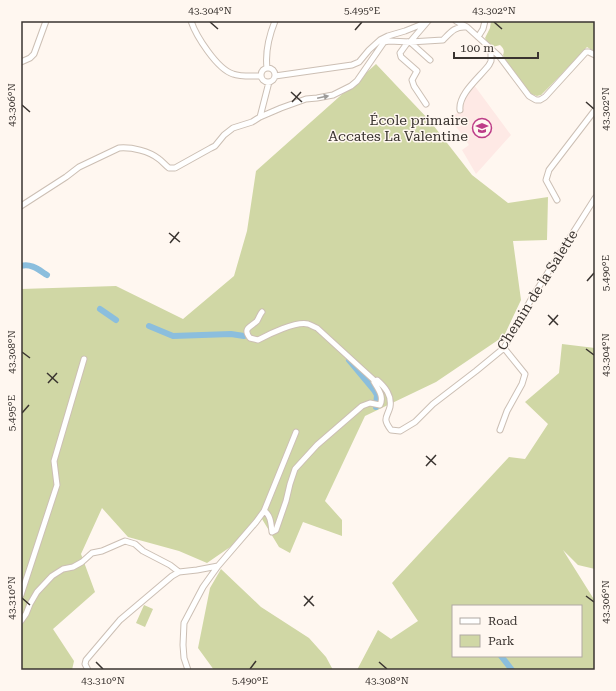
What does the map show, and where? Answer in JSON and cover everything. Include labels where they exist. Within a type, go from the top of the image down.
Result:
[{"type":"street","points":[[21,62],[30,58],[34,54],[46,21]]},
{"type":"street","points":[[191,21],[196,33],[214,61],[227,72],[242,76],[261,76]]},
{"type":"street","points":[[267,68],[266,60],[268,43],[275,21]]},
{"type":"street","points":[[275,76],[344,66],[359,62],[380,40],[388,36],[405,32],[420,25],[424,21]]},
{"type":"street","points":[[426,104],[414,86],[412,80],[417,72],[401,57],[400,53],[428,21]]},
{"type":"street","points":[[456,21],[467,27],[499,56],[529,96],[536,100],[540,100],[545,97],[586,52],[595,55]]},
{"type":"street","points":[[478,37],[483,29],[485,21]]},
{"type":"street","points":[[21,206],[79,167],[119,148],[145,152],[160,160],[169,168],[175,168],[211,148],[230,130],[306,99],[333,95],[342,91],[358,81],[384,42],[443,40],[454,29],[467,27]]},
{"type":"street","points":[[409,42],[430,60]]},
{"type":"street","points":[[460,110],[460,104],[464,94],[489,65],[491,61],[491,49]]},
{"type":"street","points":[[359,62],[367,68]]},
{"type":"street","points":[[267,68],[273,70],[275,76],[272,81],[268,82],[263,80],[261,76],[262,70],[267,68]]},
{"type":"street","points":[[260,117],[268,82]]},
{"type":"street","points":[[557,200],[546,180],[549,170],[595,110]]},
{"type":"street","name":"Chemin de la Salette","points":[[375,381],[377,380],[386,388],[389,395],[390,406],[386,417],[386,424],[391,430],[400,431],[415,422],[433,404],[504,348],[533,296],[595,198]]},
{"type":"street","points":[[262,312],[257,321],[247,330],[247,334],[250,338],[258,340],[274,332],[292,326],[308,324],[317,328],[375,381],[374,382],[382,396],[382,402],[380,405],[370,402],[362,406],[317,445],[295,469],[276,530],[272,532],[268,513],[264,511]]},
{"type":"street","points":[[500,430],[507,411],[522,384],[525,374],[504,348]]},
{"type":"street","points":[[21,595],[57,485],[54,461],[84,359]]},
{"type":"street","points":[[188,670],[184,658],[184,623],[203,587],[218,566],[264,511],[296,432]]},
{"type":"street","points":[[21,620],[26,614],[37,592],[52,576],[63,569],[73,567],[92,553],[102,551],[125,541],[135,544],[143,551],[170,565],[179,572]]},
{"type":"street","points":[[88,670],[85,664],[86,660],[120,620],[172,576],[179,572],[218,566]]},
{"type":"shaded area","name":"École primaire Accates La Valentine","points":[[474,85],[511,135],[476,174],[462,150],[469,145],[450,118],[463,109],[461,104],[464,95]]},
{"type":"green space","points":[[491,21],[595,21],[595,52],[587,47],[541,95],[537,96],[531,94],[526,89],[505,60],[503,48],[500,45],[493,47],[488,43],[485,38],[490,28]]},
{"type":"green space","points":[[376,64],[430,121],[472,175],[508,203],[548,197],[547,240],[513,241],[521,300],[504,336],[436,382],[365,416],[325,501],[342,520],[342,536],[303,522],[290,553],[279,547],[262,519],[236,543],[207,563],[179,551],[128,537],[102,508],[81,554],[95,592],[53,629],[74,661],[72,670],[21,670],[21,289],[116,286],[183,319],[234,276],[247,231],[256,171]]},
{"type":"green space","points":[[562,344],[595,348],[595,569],[578,565],[563,550],[595,601],[595,670],[357,670],[378,630],[391,639],[418,621],[392,583],[509,457],[525,459],[548,424],[525,402],[559,373]]},
{"type":"green space","points":[[221,569],[261,607],[309,638],[326,657],[333,670],[214,670],[198,648],[210,588]]},
{"type":"green space","points":[[144,605],[153,609],[145,627],[136,623]]},
{"type":"waterway","points":[[21,266],[32,266],[47,275]]},
{"type":"waterway","points":[[100,309],[116,320]]},
{"type":"waterway","points":[[149,326],[173,336],[231,334],[244,336]]},
{"type":"waterway","points":[[349,360],[377,395],[376,407]]},
{"type":"waterway","points":[[502,657],[512,670]]},
{"type":"place","name":"École primaire Accates La Valentine","points":[[482,128]]}]
